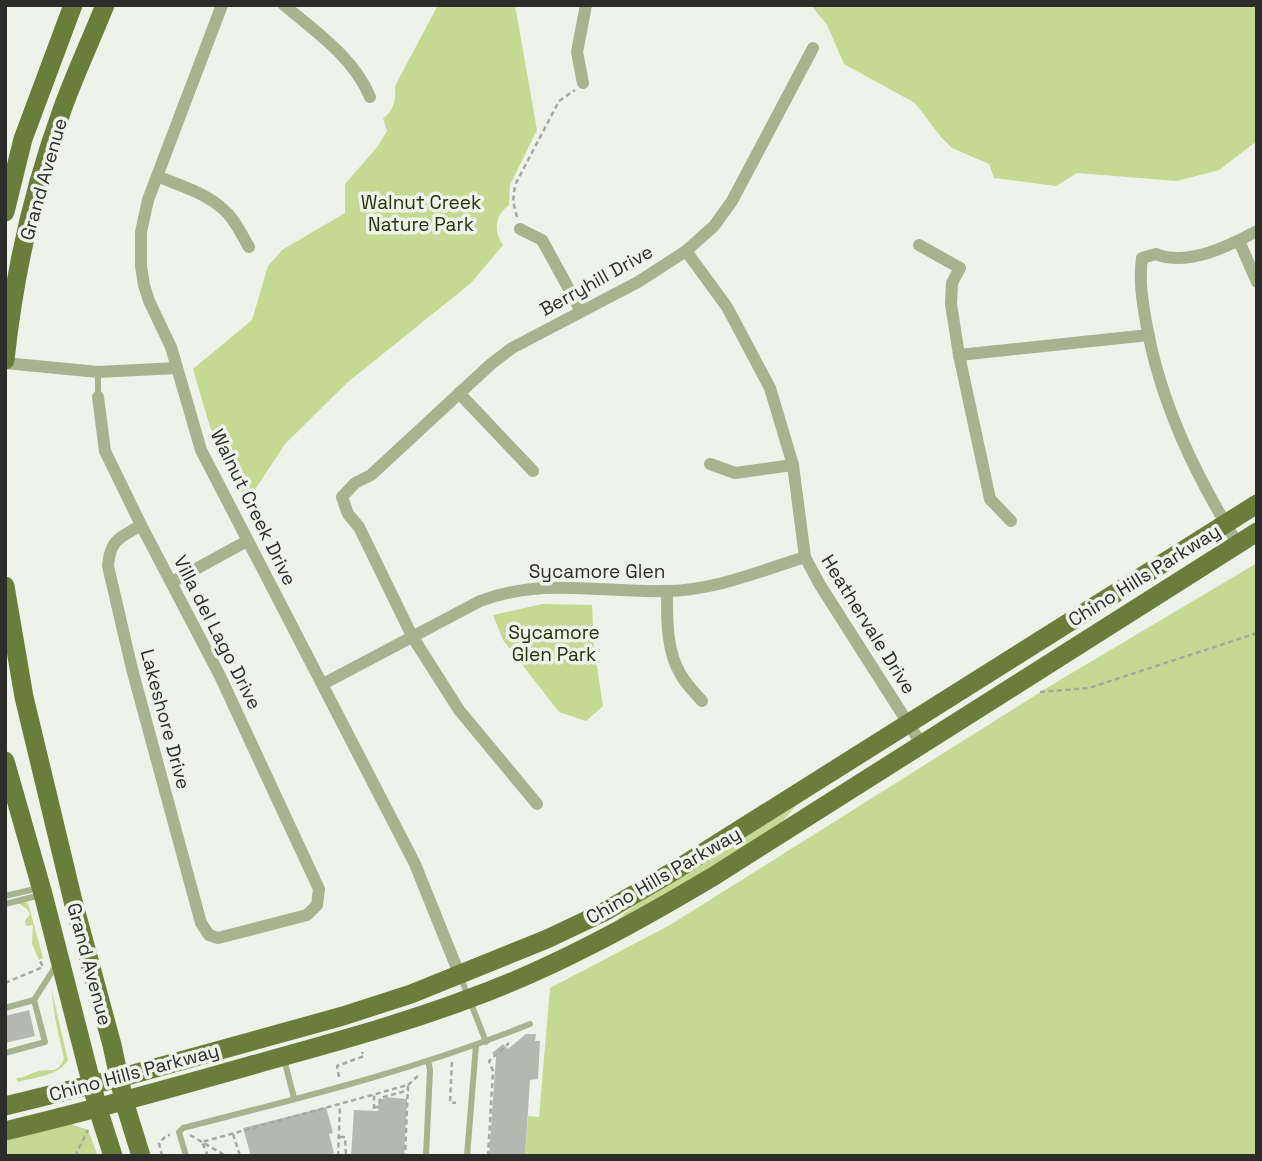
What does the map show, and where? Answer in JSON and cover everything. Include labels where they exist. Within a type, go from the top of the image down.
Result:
[{"type":"main road","name":"Grand Avenue","points":[[5,212],[23,139],[73,5]]},
{"type":"main road","name":"Grand Avenue","points":[[5,362],[9,323],[30,215],[62,110],[105,5]]},
{"type":"main road","name":"Chino Hills Parkway","points":[[5,1106],[119,1078],[343,1016],[411,994],[458,971],[547,939],[604,912],[1257,505]]},
{"type":"main road","name":"Chino Hills Parkway","points":[[5,1131],[98,1109],[352,1037],[469,999],[567,957],[643,918],[1257,532]]},
{"type":"main road","name":"Grand Avenue","points":[[5,586],[23,696],[124,1101],[141,1156]]},
{"type":"main road","name":"Grand Avenue","points":[[5,761],[9,787],[42,891],[52,960],[113,1156]]},
{"type":"main road","points":[[9,787],[43,777]]},
{"type":"street","name":"Walnut Creek Drive","points":[[222,5],[148,200],[141,232],[141,266],[149,301],[171,347],[201,450],[415,864],[458,971]]},
{"type":"street","points":[[284,5],[342,56],[363,79],[370,97]]},
{"type":"street","points":[[583,83],[577,52],[586,5]]},
{"type":"street","name":"Berryhill Drive","points":[[412,636],[359,527],[348,514],[342,497],[355,483],[371,475],[491,364],[513,348],[638,282],[686,251],[714,226],[732,201],[813,48]]},
{"type":"street","points":[[157,176],[206,197],[223,208],[249,247]]},
{"type":"street","points":[[520,229],[542,240],[582,311]]},
{"type":"street","points":[[1238,544],[1182,442],[1162,390],[1139,281],[1142,258],[1156,254],[1168,259],[1195,256],[1239,241],[1257,231]]},
{"type":"street","points":[[1239,241],[1257,282]]},
{"type":"street","points":[[919,245],[960,268],[952,283],[951,304],[959,355],[990,499],[1011,521]]},
{"type":"street","name":"Heathervale Drive","points":[[686,251],[727,307],[771,388],[793,465],[805,557],[922,745]]},
{"type":"street","points":[[959,355],[1149,335]]},
{"type":"street","points":[[5,362],[98,372],[177,368]]},
{"type":"street","points":[[460,393],[533,471]]},
{"type":"street","name":"Villa del Lago Drive","points":[[98,397],[105,451],[220,676],[319,889],[317,905]]},
{"type":"street","points":[[710,464],[735,473],[793,465]]},
{"type":"street","name":"Lakeshore Drive","points":[[141,526],[116,540],[109,549],[108,566],[132,669],[201,923],[209,934],[218,938],[307,915],[317,905]]},
{"type":"street","points":[[172,582],[247,541]]},
{"type":"street","name":"Sycamore Glen","points":[[323,684],[480,601],[502,593],[530,587],[667,592],[721,583],[805,557]]},
{"type":"street","points":[[667,592],[670,649],[680,674],[702,701]]},
{"type":"street","points":[[412,636],[458,710],[537,804]]},
{"type":"lane","name":"Villa del Lago Drive","points":[[98,372],[98,397]]},
{"type":"lane","points":[[5,896],[42,891]]},
{"type":"lane","points":[[5,904],[42,891]]},
{"type":"lane","points":[[5,1053],[45,1042],[33,1000],[52,960]]},
{"type":"lane","name":"Walnut Creek Drive","points":[[458,971],[486,1042]]},
{"type":"lane","points":[[5,1008],[33,1000]]},
{"type":"lane","points":[[186,1156],[179,1132],[183,1128],[428,1060],[486,1042],[530,1024]]},
{"type":"lane","points":[[467,1156],[475,1045]]},
{"type":"lane","points":[[284,1057],[294,1098]]},
{"type":"lane","points":[[426,1156],[430,1070],[428,1060]]},
{"type":"path","points":[[520,229],[513,201],[515,185],[559,101],[583,83]]},
{"type":"path","points":[[1040,692],[1089,688],[1257,633]]},
{"type":"path","points":[[5,983],[43,967],[40,961],[52,960]]},
{"type":"path","points":[[488,1156],[493,1071],[489,1061],[510,1042],[513,1030]]},
{"type":"path","points":[[339,1077],[337,1066],[364,1056],[362,1052]]},
{"type":"path","points":[[444,1065],[452,1062],[450,1102],[456,1103]]},
{"type":"path","points":[[374,1095],[374,1108],[379,1107],[380,1098],[409,1088],[420,1074]]},
{"type":"path","points":[[202,1142],[409,1088]]},
{"type":"path","points":[[405,1156],[409,1088]]},
{"type":"path","points":[[343,1092],[345,1103]]},
{"type":"path","points":[[338,1156],[340,1105]]},
{"type":"path","points":[[75,1156],[88,1130]]},
{"type":"path","points":[[233,1134],[240,1156]]},
{"type":"path","points":[[162,1156],[159,1143],[170,1135]]},
{"type":"path","points":[[190,1135],[226,1156]]},
{"type":"path","points":[[339,1137],[345,1138],[346,1156]]},
{"type":"path","points":[[202,1142],[208,1156]]},
{"type":"green space","name":"Walnut Creek Nature Park","points":[[438,5],[515,5],[537,130],[510,185],[509,205],[498,218],[497,229],[503,245],[471,283],[348,382],[285,444],[246,503],[210,427],[193,369],[252,320],[268,266],[282,250],[345,213],[345,184],[378,146],[387,131],[383,118],[394,105],[395,86]]},
{"type":"green space","points":[[811,5],[1257,5],[1257,141],[1219,170],[1177,181],[1077,173],[1056,186],[994,178],[989,164],[952,148],[915,103],[844,64],[827,25]]},
{"type":"green space","points":[[1257,563],[1257,1156],[525,1156],[528,1116],[539,1117],[550,988],[670,925],[1055,683]]},
{"type":"green space","name":"Sycamore Glen Park","points":[[542,604],[592,605],[594,648],[603,706],[586,721],[559,712],[503,640],[493,615]]},
{"type":"green space","points":[[796,806],[779,825],[665,896],[615,921],[638,903]]},
{"type":"green space","points":[[15,901],[28,903],[43,958],[39,960],[32,944],[33,925],[26,926],[25,921],[30,914]]},
{"type":"green space","points":[[51,988],[68,1060],[53,1073],[18,1082],[16,1078],[56,1069],[64,1059]]},
{"type":"green space","points":[[71,1124],[88,1130],[98,1156],[5,1156],[5,1140]]},
{"type":"building","points":[[29,1010],[35,1036],[5,1043],[5,1016]]},
{"type":"building","points":[[526,1034],[536,1034],[535,1041],[540,1041],[538,1079],[530,1080],[525,1156],[489,1156],[496,1057],[492,1053],[503,1044],[508,1049]]},
{"type":"building","points":[[379,1099],[407,1099],[404,1156],[351,1156],[354,1110],[378,1111]]},
{"type":"building","points":[[326,1107],[333,1133],[329,1134],[334,1153],[323,1156],[251,1156],[243,1128]]}]
